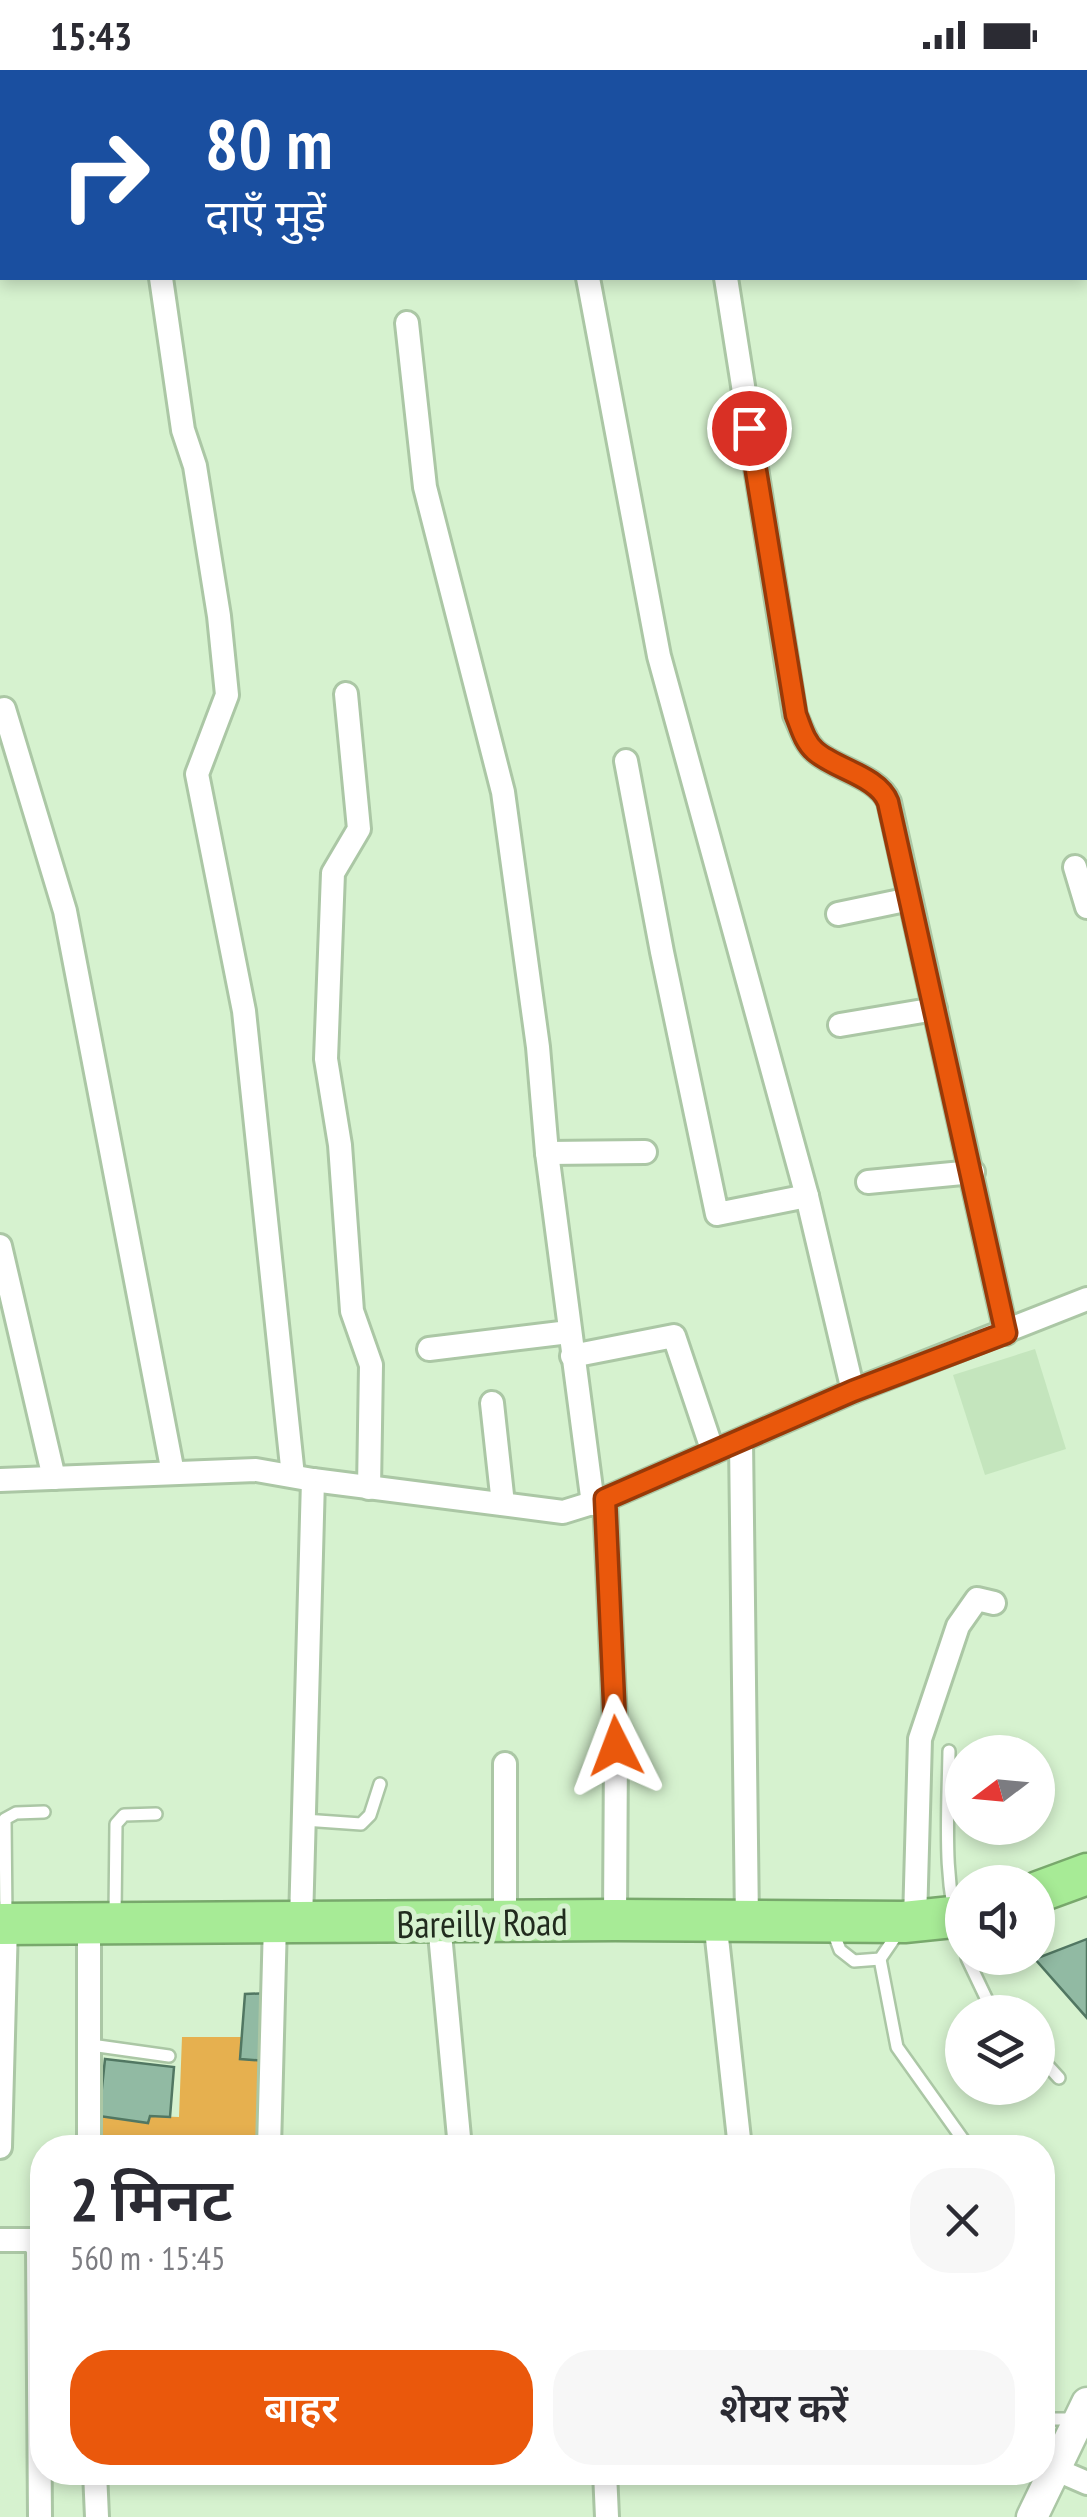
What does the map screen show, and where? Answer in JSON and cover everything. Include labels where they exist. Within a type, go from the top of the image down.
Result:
[{"type":"highway","points":[[1055,1886],[1087,1874]]},
{"type":"highway","name":"Bareilly Road","points":[[3,1924],[614,1920],[940,1924]]},
{"type":"main road","points":[[1032,2517],[1073,2477],[1083,2411]]},
{"type":"street","points":[[161,280],[183,430],[195,466],[219,616],[227,695],[196,774],[244,1011],[303,1478],[304,1820],[288,1923],[270,2135]]},
{"type":"street","points":[[588,280],[659,656],[807,1196],[853,1391]]},
{"type":"street","points":[[726,280],[796,715],[806,740],[816,752],[886,794],[1006,1333]]},
{"type":"street","points":[[408,323],[425,487],[500,776],[538,1047],[572,1356],[599,1501],[616,1746],[614,1920]]},
{"type":"street","points":[[346,694],[360,829],[333,873],[326,1059],[340,1146],[352,1311],[371,1365],[369,1488]]},
{"type":"street","points":[[4,709],[65,911],[173,1473]]},
{"type":"street","points":[[626,761],[718,1214],[807,1196]]},
{"type":"street","points":[[1075,866],[1087,907]]},
{"type":"street","points":[[838,914],[910,899]]},
{"type":"street","points":[[840,1025],[936,1010]]},
{"type":"street","points":[[548,1153],[645,1152]]},
{"type":"street","points":[[868,1182],[972,1172]]},
{"type":"street","points":[[0,1246],[54,1478]]},
{"type":"street","points":[[0,1480],[256,1470],[563,1512],[599,1501],[853,1391],[1087,1298]]},
{"type":"street","points":[[428,1349],[569,1332]]},
{"type":"street","points":[[572,1356],[674,1336],[713,1452]]},
{"type":"street","points":[[492,1403],[503,1504]]},
{"type":"street","points":[[739,2135],[731,1921],[741,1440]]},
{"type":"street","points":[[940,1924],[920,1739],[958,1626],[977,1599],[994,1604]]},
{"type":"street","points":[[505,1764],[505,1922]]},
{"type":"street","points":[[439,1923],[459,2135]]},
{"type":"street","points":[[0,2146],[3,1924]]},
{"type":"street","points":[[89,2135],[102,1924]]},
{"type":"street","points":[[0,2240],[30,2240]]},
{"type":"street","points":[[40,2485],[40,2517]]},
{"type":"street","points":[[96,2485],[97,2517]]},
{"type":"street","points":[[606,2485],[607,2517]]},
{"type":"lane","points":[[304,1820],[361,1824],[370,1815],[380,1784]]},
{"type":"lane","points":[[3,1924],[5,1819],[44,1812]]},
{"type":"lane","points":[[102,1924],[116,1824],[124,1815],[156,1814]]},
{"type":"lane","points":[[830,1922],[840,1950],[854,1961],[880,1959],[940,1924],[947,1845]]},
{"type":"lane","points":[[880,1959],[897,2048],[961,2135]]},
{"type":"lane","points":[[92,2044],[169,2056]]},
{"type":"lane","points":[[1055,2073],[1060,2078]]},
{"type":"lane","points":[[1055,2416],[1083,2411]]},
{"type":"shaded area","points":[[1035,1349],[1066,1449],[985,1475],[953,1375]]},
{"type":"shaded area","points":[[182,2037],[242,2037],[261,2060],[259,2135],[98,2135],[99,2116],[148,2123],[150,2116],[179,2117]]},
{"type":"building","points":[[1087,1939],[1087,2018],[1049,1975],[1055,1975],[1055,1951]]},
{"type":"building","points":[[270,1993],[266,2061],[240,2059],[245,1994]]},
{"type":"building","points":[[105,2059],[174,2067],[170,2117],[150,2116],[148,2123],[99,2116]]},
{"type":"route","points":[[616,1746],[605,1499],[853,1391],[1006,1333],[886,794],[816,752],[806,740],[796,715],[749,428]]}]
